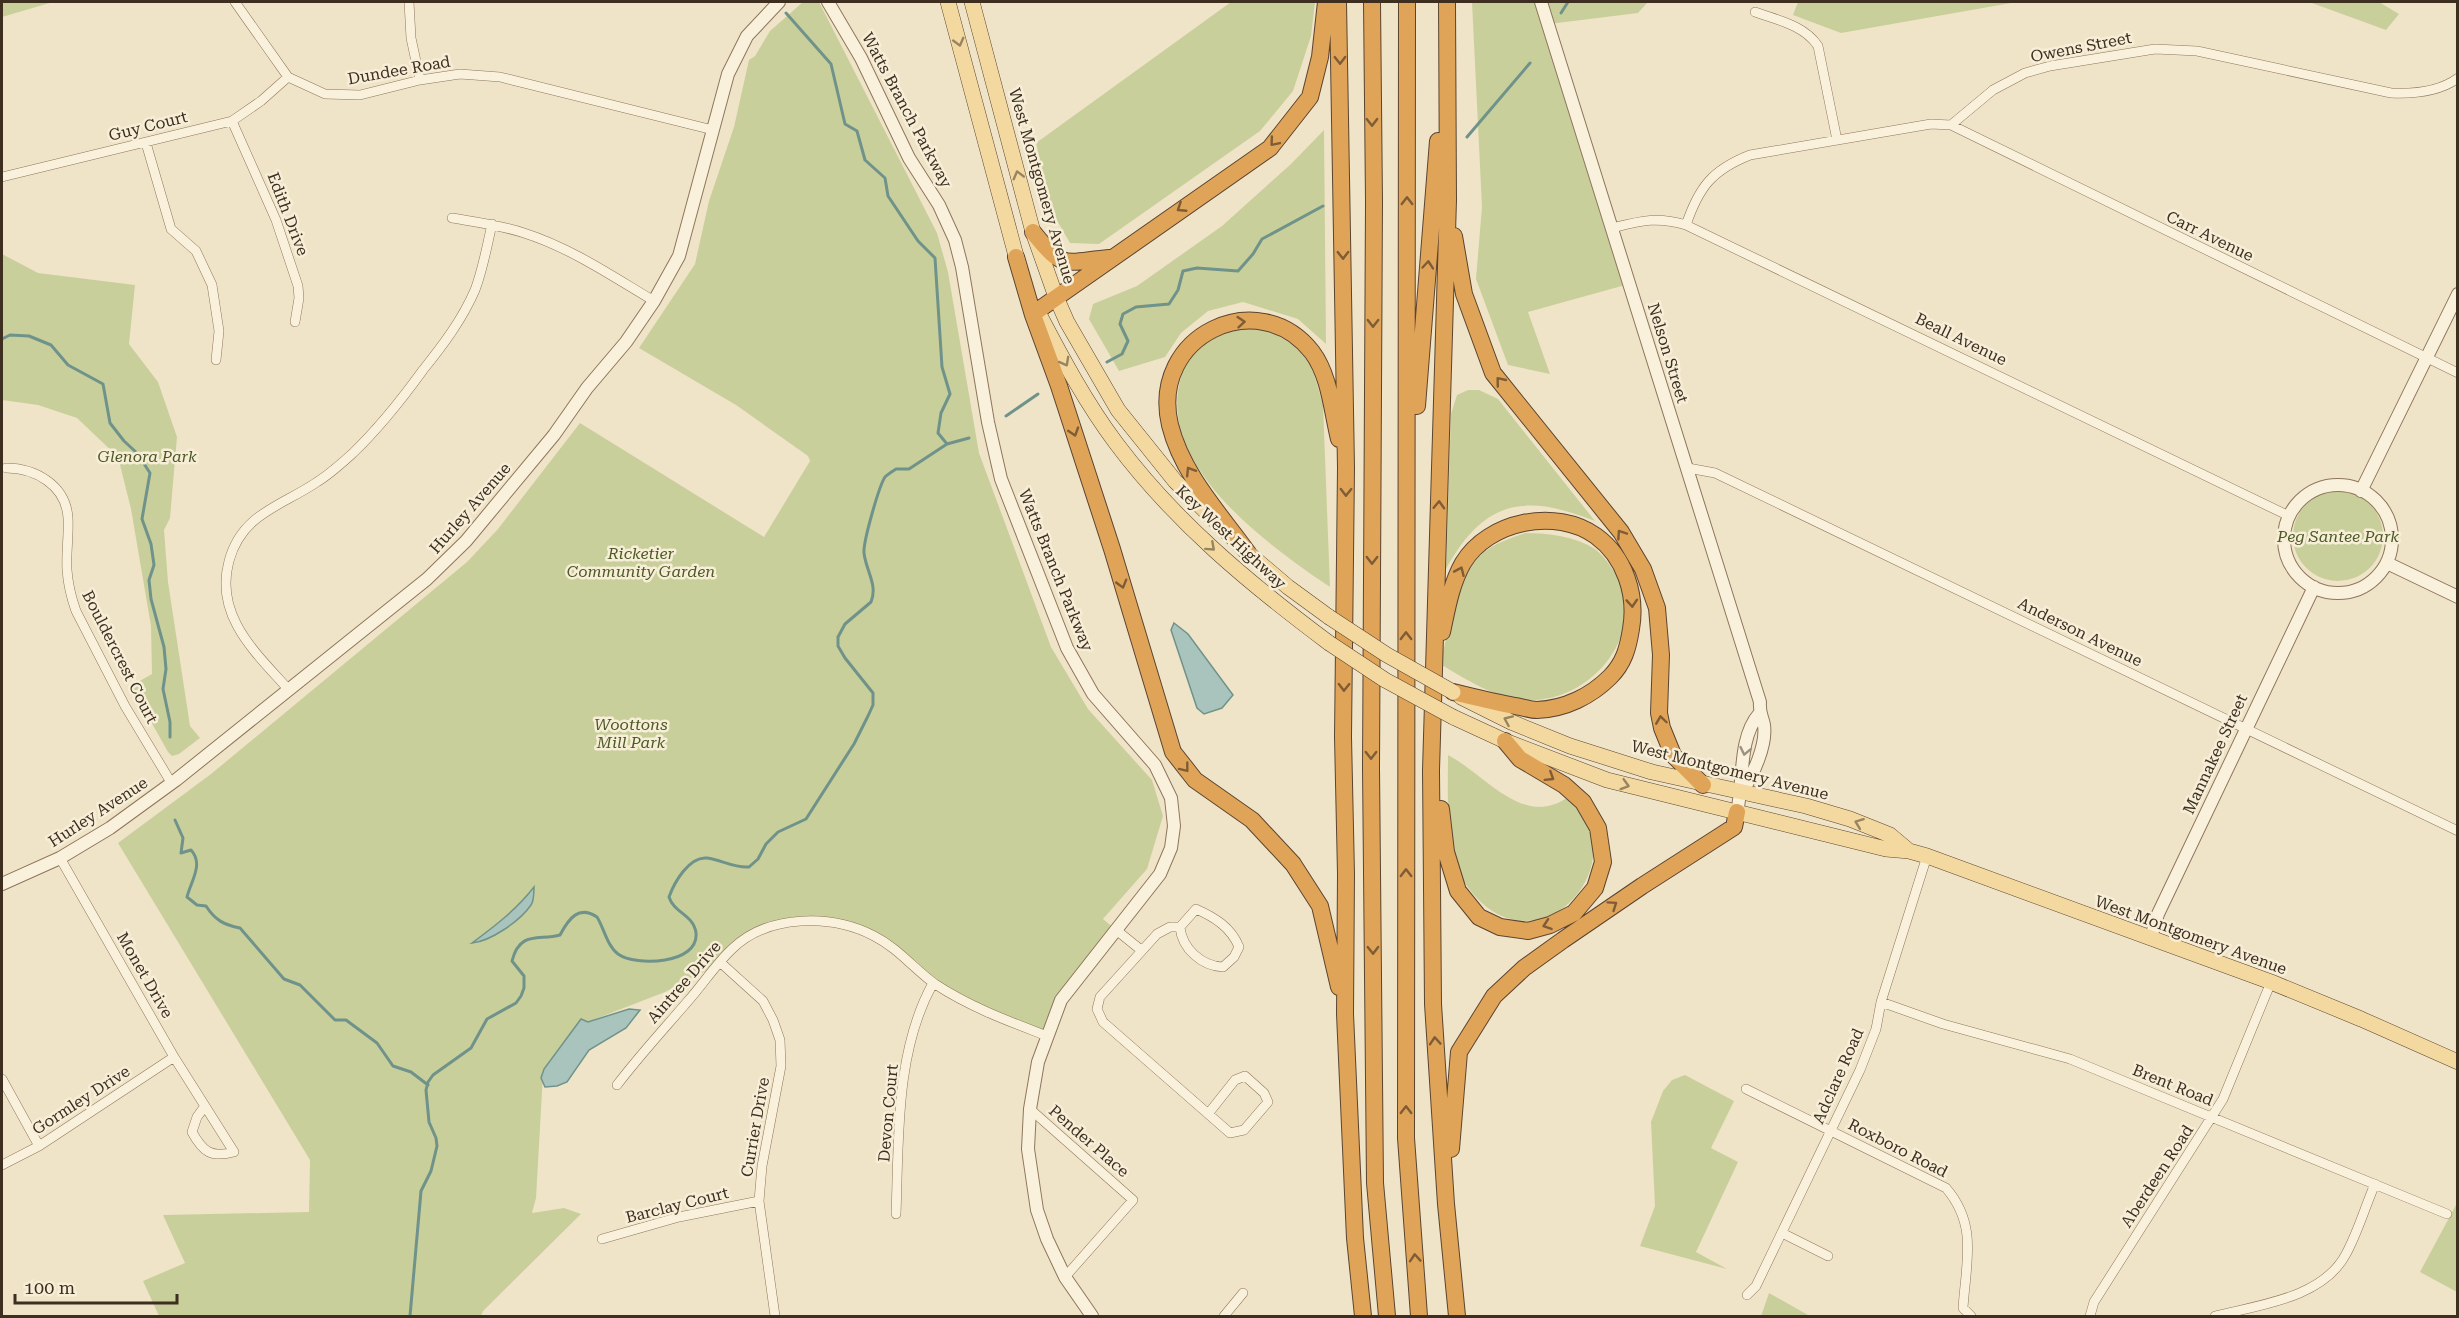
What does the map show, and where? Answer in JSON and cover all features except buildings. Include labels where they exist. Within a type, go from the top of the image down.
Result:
[{"type":"highway","points":[[1037,311],[1270,148],[1310,98],[1320,57],[1326,2]]},
{"type":"highway","points":[[1338,2],[1346,468],[1343,737],[1346,874],[1345,1014],[1355,1238],[1363,1317]]},
{"type":"highway","points":[[1360,2],[1371,64]]},
{"type":"highway","points":[[1372,2],[1374,202],[1371,768],[1375,1183],[1387,1317]]},
{"type":"highway","points":[[1407,2],[1406,1138],[1419,1317]]},
{"type":"highway","points":[[1406,532],[1436,170],[1446,2]]},
{"type":"highway","points":[[1446,2],[1448,200],[1432,743],[1433,1004],[1446,1204],[1457,1317]]},
{"type":"highway","points":[[1448,200],[1464,294],[1492,373],[1621,532],[1643,569],[1657,608],[1661,655],[1659,713],[1662,728],[1673,755],[1703,785]]},
{"type":"highway","points":[[1033,232],[1051,254],[1064,261],[1075,263],[1112,257]]},
{"type":"highway","points":[[1016,257],[1033,315],[1059,386],[1112,549],[1173,752],[1195,780],[1252,819],[1298,871],[1320,906],[1345,1014]]},
{"type":"highway","points":[[1248,554],[1187,468],[1171,427],[1167,392],[1178,359],[1187,347],[1215,328],[1249,321],[1267,323],[1285,330],[1298,339],[1310,350],[1322,367],[1346,468]]},
{"type":"highway","points":[[1434,668],[1452,588],[1464,562],[1483,541],[1499,531],[1527,522],[1549,521],[1578,527],[1597,536],[1613,555],[1629,581],[1633,604],[1632,626],[1626,656],[1617,671],[1597,690],[1572,703],[1536,710],[1453,692]]},
{"type":"highway","points":[[1432,743],[1446,852],[1458,891],[1479,917],[1500,927],[1528,931],[1550,926],[1574,913],[1595,888],[1603,862],[1598,828],[1583,802],[1564,785],[1520,759],[1505,741]]},
{"type":"highway","points":[[1446,1204],[1459,1052],[1494,996],[1524,968],[1563,940],[1734,827],[1737,812]]},
{"type":"main road","points":[[948,2],[1016,257]]},
{"type":"main road","name":"West Montgomery Avenue","points":[[972,2],[1033,232],[1067,322],[1118,410],[1175,481],[1248,554],[1329,617],[1387,655],[1511,722],[1570,746],[1652,772],[1819,809],[1850,819],[1890,835],[1909,851]]},
{"type":"main road","name":"Key West Highway","points":[[1016,257],[1037,311],[1065,364],[1116,443],[1155,491],[1189,527],[1262,593],[1329,643]]},
{"type":"main road","name":"West Montgomery Avenue","points":[[1329,643],[1385,680],[1454,717],[1505,741],[1607,780],[1886,849],[1909,851],[1926,856],[2271,982],[2457,1062]]},
{"type":"street","points":[[235,2],[288,77]]},
{"type":"street","points":[[409,2],[411,38],[420,80]]},
{"type":"street","name":"Hurley Avenue","points":[[2,884],[60,858],[110,828],[172,783],[427,579],[466,541],[554,435],[587,388],[626,342],[654,301],[679,256],[728,74],[747,36],[779,2]]},
{"type":"street","name":"Watts Branch Parkway","points":[[828,2],[861,58],[909,158],[939,205],[955,240],[962,267],[988,422],[1001,479],[1067,648],[1093,694],[1155,765],[1171,798],[1174,826],[1171,848],[1160,874],[1067,990],[1038,1062],[1030,1109],[1028,1149],[1037,1210],[1047,1239],[1065,1277],[1092,1317]]},
{"type":"street","name":"Nelson Street","points":[[1541,2],[1760,702],[1759,714],[1764,725],[1756,770],[1742,792],[1737,812]]},
{"type":"street","points":[[1755,12],[1803,30],[1818,46],[1837,140]]},
{"type":"street","name":"Owens Street","points":[[1951,124],[1993,90],[2025,73],[2050,66],[2155,49],[2197,51],[2391,93],[2413,94],[2438,88],[2457,78]]},
{"type":"street","name":"Dundee Road","points":[[288,77],[325,94],[360,95],[420,80],[460,74],[500,77],[713,130]]},
{"type":"street","name":"Guy Court","points":[[2,177],[232,121],[261,101],[288,77]]},
{"type":"street","name":"Edith Drive","points":[[232,121],[276,220],[298,286],[299,298],[295,322]]},
{"type":"street","points":[[1686,225],[1694,200],[1702,188],[1728,164],[1750,155],[1931,124],[1951,124]]},
{"type":"street","name":"Carr Avenue","points":[[1951,124],[2457,373]]},
{"type":"street","points":[[146,143],[171,229],[196,251],[212,285],[219,331],[216,360]]},
{"type":"street","points":[[452,218],[492,224],[524,233],[581,256],[654,301]]},
{"type":"street","name":"Beall Avenue","points":[[1612,228],[1652,219],[1686,225],[2289,516]]},
{"type":"street","points":[[289,690],[247,642],[231,618],[226,594],[229,560],[238,540],[255,519],[268,509],[319,481],[353,453],[396,406],[458,325],[475,289],[492,224]]},
{"type":"street","points":[[2361,491],[2457,294]]},
{"type":"street","name":"Bouldercrest Court","points":[[6,468],[21,468],[44,476],[61,496],[68,515],[67,569],[70,594],[76,611],[125,706],[172,783]]},
{"type":"street","name":"Anderson Avenue","points":[[1688,468],[1715,473],[2457,831]]},
{"type":"street","points":[[2328,486],[2345,486],[2361,491],[2376,500],[2389,522],[2392,547],[2387,563],[2377,577],[2363,587],[2347,592],[2330,592],[2314,587],[2300,578],[2290,564],[2285,548],[2284,532],[2289,516],[2299,502],[2312,492],[2328,486]]},
{"type":"street","points":[[2387,563],[2457,597]]},
{"type":"street","name":"Mannakee Street","points":[[2151,938],[2158,914],[2314,587]]},
{"type":"street","name":"Adclare Road","points":[[1747,1295],[1756,1286],[1860,1070],[1876,1029],[1881,1002],[1926,856]]},
{"type":"street","name":"Monet Drive","points":[[60,858],[174,1057],[211,1115],[234,1152],[223,1155],[209,1153],[199,1146],[192,1132],[197,1117],[205,1106]]},
{"type":"street","points":[[1180,927],[1181,938],[1194,955],[1211,966],[1223,967],[1234,957],[1239,947],[1230,932],[1215,917],[1196,909],[1180,927],[1170,927],[1157,934],[1141,950],[1100,997],[1097,1009],[1103,1022],[1208,1114],[1230,1133],[1245,1130],[1268,1102],[1264,1093],[1245,1076],[1234,1080],[1208,1114]]},
{"type":"street","name":"Aintree Drive","points":[[617,1085],[732,949],[762,929],[796,922],[833,922],[855,928],[882,941],[933,982],[971,1006],[1047,1036]]},
{"type":"street","points":[[1115,929],[1141,950]]},
{"type":"street","name":"Currier Drive","points":[[721,963],[763,1001],[780,1040],[781,1066],[762,1166],[759,1201],[775,1317]]},
{"type":"street","name":"Devon Court","points":[[896,1214],[903,1078],[917,1019],[933,982]]},
{"type":"street","name":"Aberdeen Road","points":[[2090,1317],[2094,1302],[2213,1118],[2271,982]]},
{"type":"street","name":"Brent Road","points":[[1881,1002],[1943,1024],[2070,1059],[2447,1214]]},
{"type":"street","name":"Gormley Drive","points":[[2,1165],[39,1146],[174,1057]]},
{"type":"street","points":[[2,1079],[39,1146]]},
{"type":"street","name":"Roxboro Road","points":[[1746,1089],[1946,1188],[1958,1201],[1968,1232],[1963,1308],[1971,1316]]},
{"type":"street","name":"Pender Place","points":[[1030,1109],[1133,1200],[1065,1277]]},
{"type":"street","points":[[2215,1317],[2310,1289],[2331,1274],[2346,1255],[2375,1184]]},
{"type":"street","name":"Barclay Court","points":[[603,1239],[679,1216],[759,1201]]},
{"type":"street","points":[[1782,1233],[1828,1256]]},
{"type":"street","points":[[1224,1317],[1243,1293]]},
{"type":"green space","points":[[2,2],[53,2],[2,17]]},
{"type":"green space","name":"Woottons Mill Park","points":[[803,2],[819,2],[937,233],[948,272],[979,453],[1051,647],[1088,709],[1152,780],[1163,816],[1147,869],[1103,919],[1115,929],[1067,990],[1047,1036],[971,1006],[891,946],[833,922],[762,929],[721,963],[665,992],[580,1025],[543,1074],[536,1198],[532,1213],[564,1208],[581,1214],[483,1311],[481,1316],[159,1316],[143,1281],[185,1263],[163,1215],[309,1212],[310,1160],[118,843],[211,774],[467,562],[498,529],[580,423],[764,537],[810,461],[808,456],[736,405],[639,348],[695,264],[709,201],[734,127],[749,60],[755,56],[770,31]]},
{"type":"green space","points":[[1231,2],[1315,2],[1311,36],[1293,91],[1260,131],[1099,244],[1070,243],[1052,212],[1036,143]]},
{"type":"green space","points":[[1472,2],[1648,2],[1638,13],[1549,24],[1629,284],[1528,312],[1550,374],[1508,365],[1476,279],[1482,207]]},
{"type":"green space","points":[[1798,2],[2017,2],[1841,33],[1793,15]]},
{"type":"green space","points":[[2309,2],[2379,2],[2399,14],[2386,30]]},
{"type":"green space","points":[[1324,130],[1326,344],[1298,319],[1243,302],[1208,311],[1181,333],[1165,357],[1119,371],[1089,319],[1093,304],[1137,286],[1222,226],[1291,164]]},
{"type":"green space","name":"Glenora Park","points":[[2,254],[38,273],[135,285],[129,344],[158,382],[177,437],[170,518],[164,530],[168,582],[190,726],[200,738],[179,754],[172,756],[168,752],[131,686],[152,674],[151,626],[131,509],[118,457],[77,418],[38,405],[2,400]]},
{"type":"green space","points":[[1246,328],[1270,331],[1297,347],[1312,367],[1323,405],[1330,587],[1278,550],[1224,501],[1202,473],[1186,444],[1178,413],[1180,381],[1189,359],[1204,344],[1213,339]]},
{"type":"green space","points":[[1468,390],[1479,390],[1498,399],[1595,521],[1547,507],[1527,506],[1508,509],[1491,516],[1475,528],[1460,546],[1446,569],[1451,414],[1457,395]]},
{"type":"green space","name":"Peg Santee Park","points":[[2338,491],[2355,495],[2370,504],[2379,519],[2383,536],[2379,553],[2370,568],[2355,577],[2338,581],[2321,577],[2306,568],[2297,553],[2293,536],[2297,519],[2306,504],[2321,495]]},
{"type":"green space","points":[[1525,533],[1570,538],[1595,549],[1615,573],[1624,596],[1625,618],[1619,640],[1608,660],[1592,677],[1573,689],[1551,698],[1516,699],[1493,693],[1440,664],[1460,590],[1474,563],[1493,546]]},
{"type":"green space","points":[[1448,755],[1520,803],[1535,807],[1551,805],[1568,797],[1587,820],[1593,845],[1590,869],[1579,892],[1561,909],[1539,919],[1514,920],[1488,908],[1468,887],[1457,867],[1450,834]]},
{"type":"green space","points":[[1685,1075],[1734,1101],[1711,1148],[1738,1162],[1696,1252],[1727,1269],[1640,1246],[1655,1206],[1651,1122],[1663,1091],[1672,1080]]},
{"type":"green space","points":[[2457,1203],[2457,1292],[2420,1272]]},
{"type":"green space","points":[[1769,1293],[1808,1315],[1822,1316],[1761,1316]]},
{"type":"water","points":[[1174,623],[1188,634],[1233,695],[1222,708],[1204,714],[1197,708],[1171,630]]},
{"type":"water","points":[[534,887],[532,903],[520,917],[496,934],[472,943],[513,910]]},
{"type":"water","points":[[629,1009],[640,1010],[626,1028],[589,1050],[567,1082],[545,1087],[541,1078],[544,1069],[581,1019],[588,1022]]},
{"type":"waterway","points":[[1561,13],[1568,2]]},
{"type":"waterway","points":[[786,13],[831,64],[845,124],[857,131],[865,160],[885,178],[888,196],[918,241],[935,258],[942,367],[950,394],[941,413],[938,433],[947,444]]},
{"type":"waterway","points":[[1467,137],[1530,63]]},
{"type":"waterway","points":[[1107,362],[1122,354],[1128,341],[1120,324],[1123,314],[1136,307],[1169,304],[1178,290],[1183,271],[1197,268],[1238,271],[1262,239],[1323,206]]},
{"type":"waterway","points":[[2,339],[10,335],[29,336],[51,345],[68,365],[103,384],[110,423],[137,453],[150,473],[142,519],[151,544],[154,565],[149,580],[151,599],[164,647],[166,669],[163,689],[170,722],[170,737]]},
{"type":"waterway","points":[[1006,416],[1038,394]]},
{"type":"waterway","points":[[410,1316],[421,1191],[431,1171],[437,1146],[429,1122],[426,1090],[428,1082],[433,1075],[471,1048],[487,1019],[516,1003],[521,996],[524,976],[512,961],[515,951],[525,941],[560,935],[575,915],[585,912],[597,917],[608,942],[618,954],[638,961],[677,957],[688,951],[694,943],[696,933],[692,922],[675,907],[669,897],[678,878],[688,866],[694,861],[707,858],[749,867],[758,859],[766,844],[778,832],[806,819],[854,744],[873,705],[873,693],[845,658],[838,646],[838,637],[845,624],[871,602],[873,596],[864,547],[882,482],[896,469],[909,469],[947,444],[969,438]]},
{"type":"waterway","points":[[175,820],[183,838],[181,853],[191,850],[195,855],[197,867],[187,897],[197,905],[206,906],[220,921],[240,928],[284,979],[300,985],[335,1020],[346,1020],[377,1043],[393,1066],[411,1072],[428,1085]]},
{"type":"park label","name":"Ricketier Community Garden","points":[[641,562]]}]
